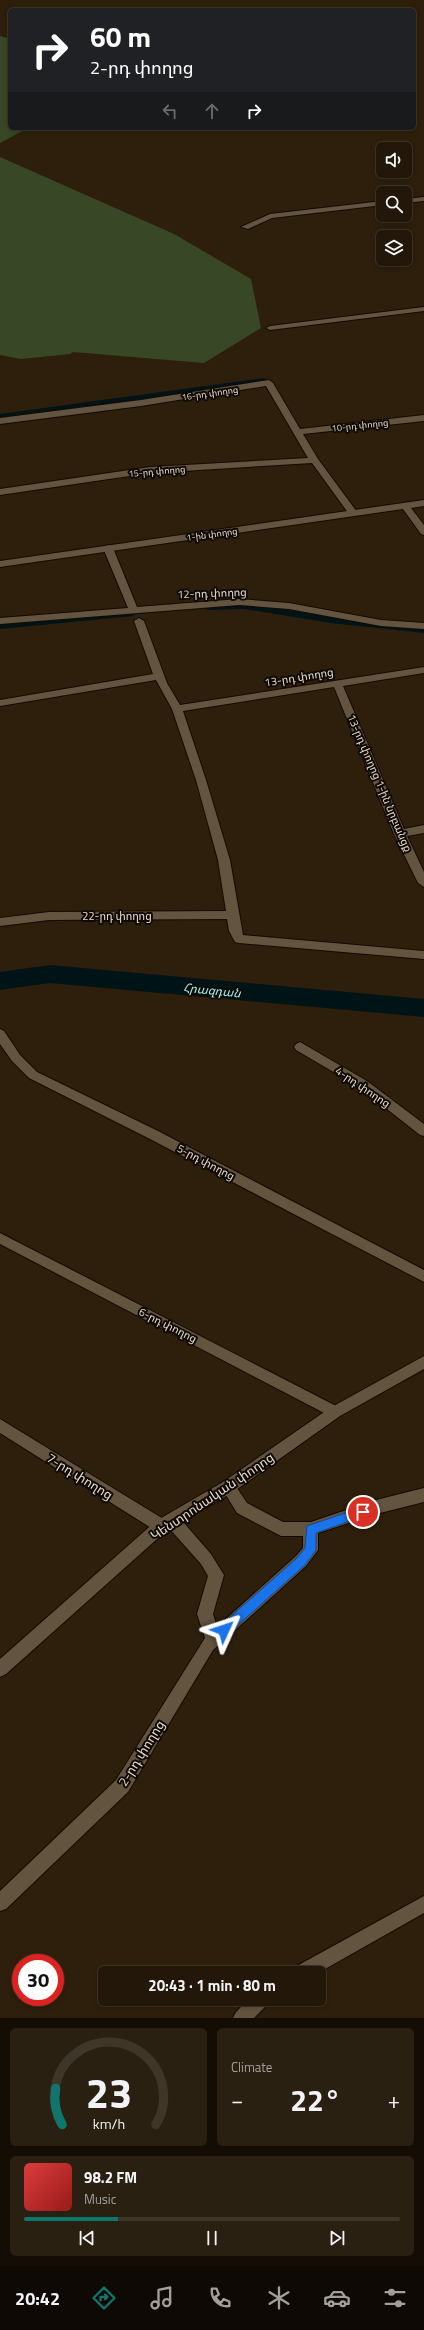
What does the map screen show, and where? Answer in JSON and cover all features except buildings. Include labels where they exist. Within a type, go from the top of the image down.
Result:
[{"type":"street","points":[[412,200],[424,199]]},
{"type":"street","points":[[245,227],[270,216],[376,204]]},
{"type":"street","points":[[270,328],[424,309]]},
{"type":"street","name":"16-րդ փողոց","points":[[0,421],[149,402],[268,384],[314,460],[352,512]]},
{"type":"street","name":"10-րդ փողոց","points":[[297,432],[424,418]]},
{"type":"street","name":"15-րդ փողոց","points":[[0,492],[150,470],[314,460]]},
{"type":"street","name":"1-ին փողոց","points":[[0,564],[352,512],[424,503]]},
{"type":"street","points":[[405,505],[424,532]]},
{"type":"street","points":[[108,548],[133,609]]},
{"type":"street","name":"12-րդ փողոց","points":[[0,621],[133,609],[239,602],[289,606],[381,623],[424,626]]},
{"type":"street","points":[[139,621],[159,676],[177,709],[224,860],[233,915],[239,939],[424,955]]},
{"type":"street","name":"13-րդ փողոց","points":[[177,709],[424,670]]},
{"type":"street","points":[[0,703],[159,676]]},
{"type":"street","name":"13-րդ փողոց 1-ին նրբանցք","points":[[337,683],[400,834],[424,883]]},
{"type":"street","points":[[400,834],[424,829]]},
{"type":"street","name":"22-րդ փողոց","points":[[0,922],[49,916],[233,915]]},
{"type":"street","name":"5-րդ փողոց","points":[[0,1034],[16,1058],[33,1075],[154,1135],[424,1276]]},
{"type":"street","name":"4-րդ փողոց","points":[[300,1047],[362,1084],[424,1131]]},
{"type":"street","name":"6-րդ փողոց","points":[[0,1238],[335,1412]]},
{"type":"street","name":"Կենտրոնական փողոց","points":[[0,1669],[167,1523],[228,1487],[335,1412],[424,1362]]},
{"type":"street","name":"7-րդ փողոց","points":[[0,1425],[167,1523]]},
{"type":"street","points":[[228,1487],[242,1508],[281,1529],[311,1529],[376,1507],[424,1495]]},
{"type":"street","points":[[167,1523],[206,1559],[216,1575],[205,1614],[213,1640]]},
{"type":"street","name":"2-րդ փողոց","points":[[0,1902],[122,1786],[208,1644],[301,1561],[310,1550],[311,1529]]},
{"type":"street","points":[[314,1966],[424,1904]]},
{"type":"street","points":[[242,2018],[255,2006]]},
{"type":"green space","points":[[0,36],[8,38],[8,130],[24,130],[0,143]]},
{"type":"green space","points":[[0,157],[174,234],[251,279],[261,328],[204,363],[73,352],[70,354],[21,359],[0,355]]},
{"type":"waterway","points":[[0,417],[264,381]]},
{"type":"waterway","points":[[208,607],[244,606],[331,620],[424,629]]},
{"type":"waterway","points":[[0,625],[129,614]]},
{"type":"waterway","name":"Հրազդան","points":[[0,981],[50,974],[330,1001],[424,1008]]},
{"type":"route","points":[[224,1630],[301,1561],[310,1550],[311,1529],[363,1512]]}]
